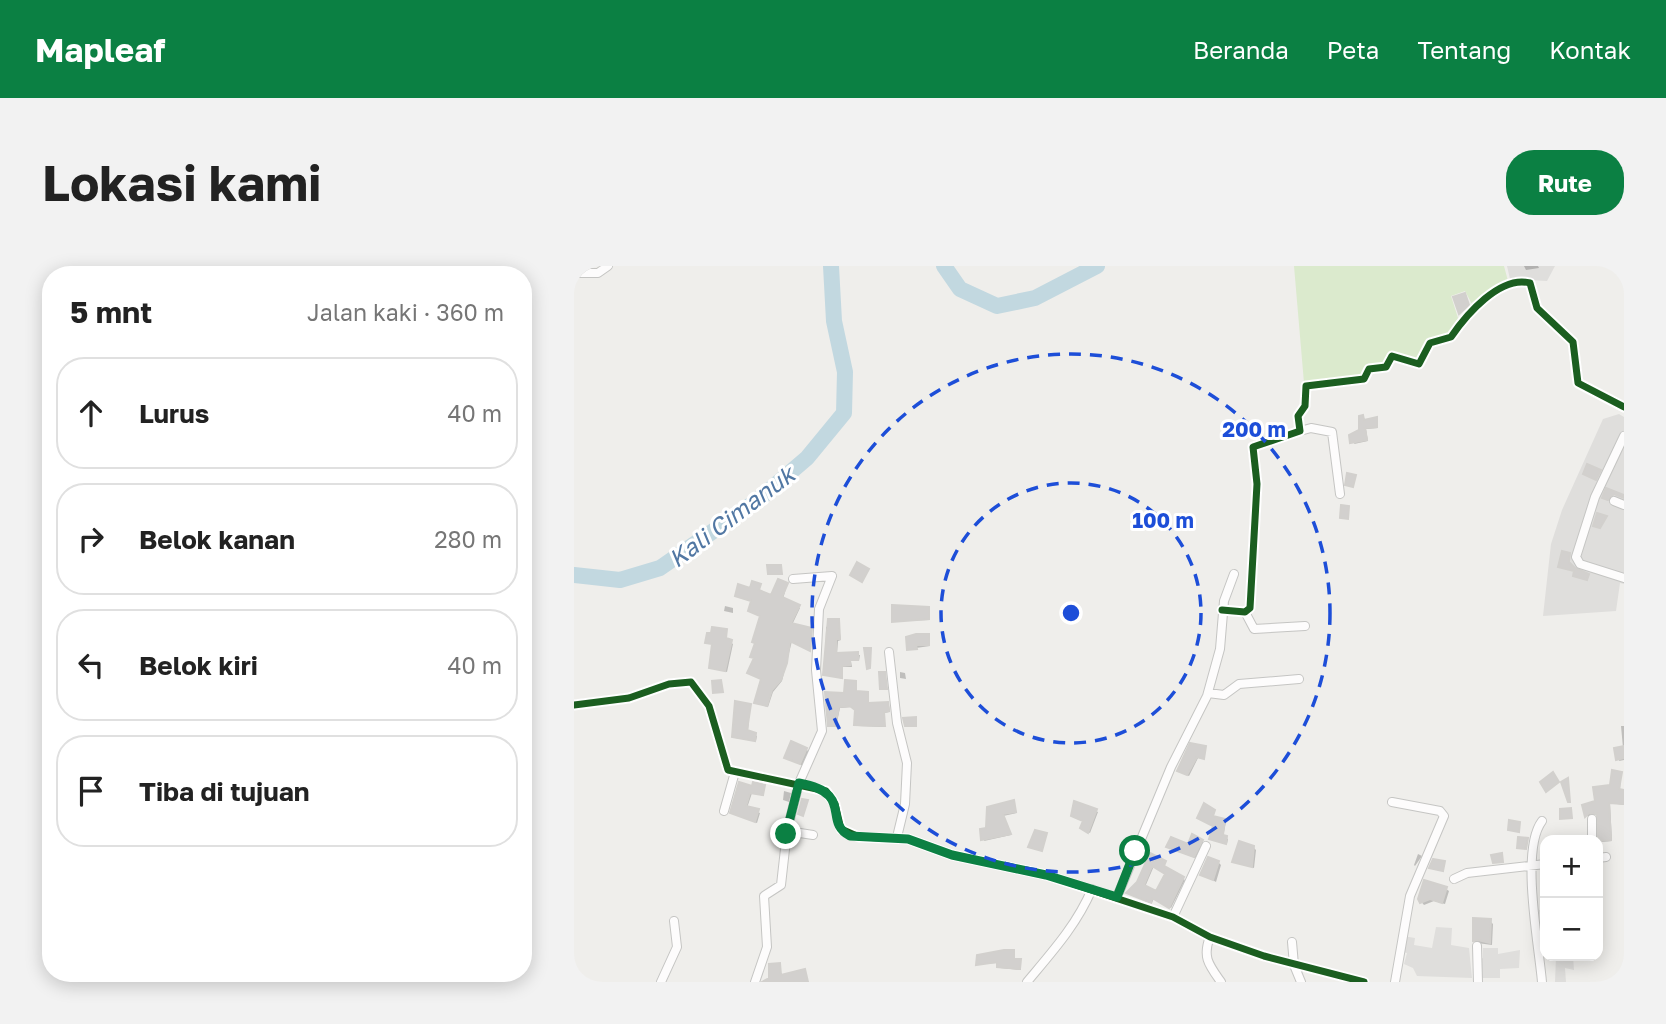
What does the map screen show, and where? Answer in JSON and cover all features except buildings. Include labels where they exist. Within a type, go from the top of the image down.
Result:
[{"type":"street","points":[[574,273],[598,273],[608,266]]},
{"type":"street","points":[[1300,431],[1298,416],[1304,407],[1307,384],[1364,379],[1369,369],[1386,367],[1392,356],[1419,364],[1430,343],[1451,337],[1464,317],[1505,284],[1525,281],[1533,285],[1537,309],[1573,342],[1578,383],[1624,407]]},
{"type":"street","points":[[1222,610],[1245,612],[1250,608],[1257,484],[1252,463],[1253,447],[1311,428],[1332,432],[1340,494]]},
{"type":"street","points":[[1623,440],[1595,497],[1576,557],[1580,564],[1624,578]]},
{"type":"street","points":[[1614,501],[1624,505]]},
{"type":"street","points":[[1117,897],[1171,767],[1208,693],[1220,649],[1222,610],[1234,574]]},
{"type":"street","points":[[755,982],[767,951],[764,896],[780,885],[787,831],[799,783],[821,732],[816,670],[820,647],[819,609],[832,576],[793,579]]},
{"type":"street","points":[[1245,612],[1254,629],[1305,626]]},
{"type":"street","points":[[889,652],[897,723],[907,763],[905,804],[897,837]]},
{"type":"street","points":[[1208,693],[1224,695],[1239,684],[1299,679]]},
{"type":"street","points":[[574,705],[629,698],[669,684],[691,682],[709,706],[724,766],[735,772],[821,789],[832,797],[838,823],[845,834],[859,837],[897,837],[952,855],[1046,875],[1173,917],[1210,937],[1294,965],[1364,982]]},
{"type":"street","points":[[724,811],[735,772]]},
{"type":"street","points":[[1392,802],[1440,811],[1444,816],[1410,897],[1395,982]]},
{"type":"street","points":[[1592,819],[1592,835]]},
{"type":"street","points":[[1542,821],[1536,832],[1532,866],[1542,982]]},
{"type":"street","points":[[787,831],[813,835]]},
{"type":"street","points":[[1173,917],[1206,846]]},
{"type":"street","points":[[1454,879],[1467,873],[1540,865]]},
{"type":"street","points":[[1027,982],[1065,940],[1081,916],[1092,889]]},
{"type":"street","points":[[661,982],[677,947],[674,921]]},
{"type":"street","points":[[1210,937],[1205,949],[1206,960],[1220,982]]},
{"type":"street","points":[[1292,942],[1294,965],[1301,982]]},
{"type":"street","points":[[1477,946],[1478,982]]},
{"type":"shaded area","points":[[1507,266],[1555,266],[1547,281],[1510,279]]},
{"type":"shaded area","points":[[1619,414],[1624,417],[1624,584],[1620,583],[1616,611],[1543,616],[1551,544],[1562,510],[1603,419]]},
{"type":"shaded area","points":[[1436,927],[1452,928],[1451,945],[1469,948],[1472,978],[1417,976],[1413,968],[1404,964],[1407,953],[1398,951],[1403,936],[1415,938],[1414,945],[1432,948]]},
{"type":"shaded area","points":[[1483,948],[1498,948],[1498,954],[1520,950],[1519,968],[1500,969],[1500,978],[1481,978],[1480,959],[1483,958]]},
{"type":"shaded area","points":[[1556,961],[1573,961],[1574,970],[1565,968],[1566,982],[1555,982]]},
{"type":"green space","points":[[1294,266],[1504,266],[1508,281],[1473,306],[1465,291],[1451,296],[1458,318],[1447,335],[1428,340],[1417,362],[1390,353],[1385,364],[1366,366],[1362,377],[1304,383]]},
{"type":"waterway","name":"Kali Cimanuk","points":[[574,575],[620,580],[660,568],[758,500],[807,458],[844,413],[845,372],[834,321],[831,266]]},
{"type":"waterway","name":"Kali Cimanuk","points":[[944,266],[960,289],[997,306],[1035,298],[1097,266]]},
{"type":"cycle path","points":[[1222,610],[1245,612],[1250,608],[1257,484],[1253,447],[1300,431],[1298,416],[1305,406],[1306,386],[1364,379],[1369,369],[1386,367],[1392,356],[1419,364],[1430,343],[1451,337],[1465,318],[1485,299],[1507,285],[1519,282],[1530,283],[1537,308],[1573,342],[1578,383],[1624,407]]},
{"type":"cycle path","points":[[574,705],[629,698],[669,684],[691,682],[709,706],[728,770],[826,791],[835,804],[841,829],[859,837],[908,839],[952,855],[1046,875],[1173,917],[1210,937],[1264,956],[1364,982]]},
{"type":"route","points":[[786,834],[799,783],[812,785],[832,797],[841,830],[850,836],[908,839],[952,855],[1046,875],[1117,897],[1135,851]]}]
